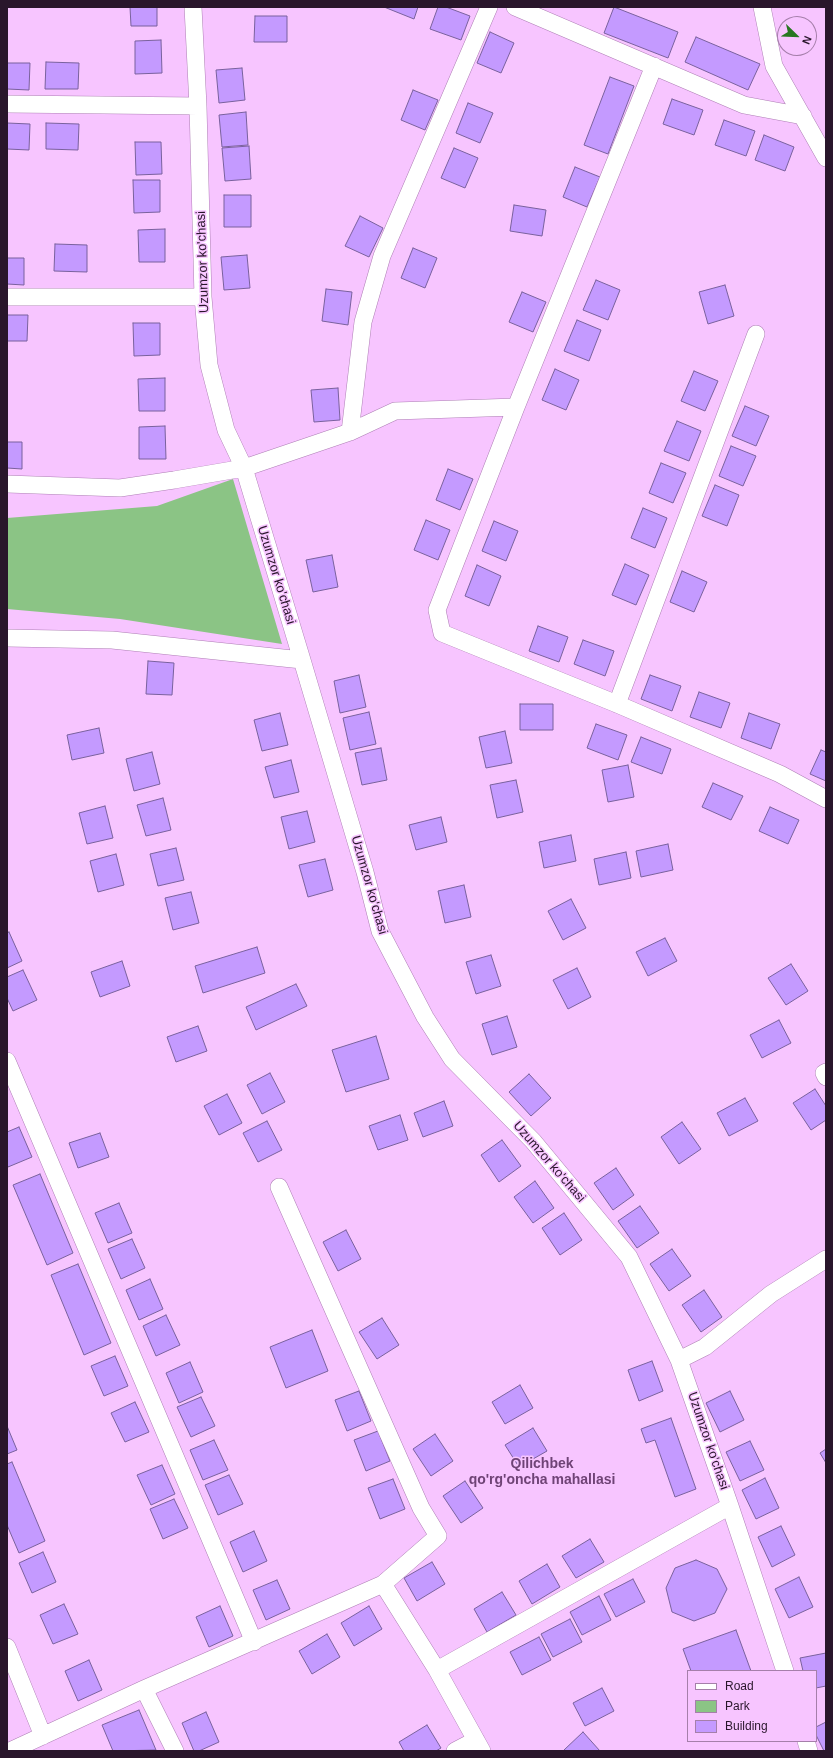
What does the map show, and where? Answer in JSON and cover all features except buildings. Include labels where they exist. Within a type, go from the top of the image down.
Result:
[{"type":"street","name":"Uzumzor ko'chasi","points":[[193,7],[198,106],[203,297],[209,365],[226,430],[244,468],[365,872],[380,931],[425,1017],[452,1059],[533,1141],[629,1257],[680,1360],[785,1670]]},
{"type":"street","points":[[350,432],[363,322],[382,256],[489,7]]},
{"type":"street","points":[[515,7],[744,105],[804,116]]},
{"type":"street","points":[[762,7],[774,66],[804,116],[826,158]]},
{"type":"street","points":[[654,66],[516,407],[437,610],[442,633],[617,704],[780,774],[826,799]]},
{"type":"street","points":[[7,104],[198,106]]},
{"type":"street","points":[[7,297],[203,297]]},
{"type":"street","points":[[617,704],[756,334]]},
{"type":"street","points":[[7,484],[120,488],[244,468],[350,432],[395,411],[516,407]]},
{"type":"street","points":[[7,638],[112,640],[302,660]]},
{"type":"street","points":[[7,1061],[254,1642]]},
{"type":"street","points":[[826,1072],[824,1073],[826,1077]]},
{"type":"street","points":[[10,1751],[144,1689],[254,1642],[383,1584],[438,1536],[421,1508],[279,1187]]},
{"type":"street","points":[[680,1360],[705,1347],[771,1294],[826,1259]]},
{"type":"street","points":[[438,1670],[730,1506]]},
{"type":"street","points":[[383,1584],[438,1670],[479,1746],[455,1751]]},
{"type":"street","points":[[7,1647],[42,1736]]},
{"type":"street","points":[[144,1689],[175,1751]]},
{"type":"green space","points":[[233,479],[282,644],[120,619],[7,609],[7,518],[157,506]]},
{"type":"district","name":"Qilichbek qo'rg'oncha mahallasi","points":[[542,1472]]}]
